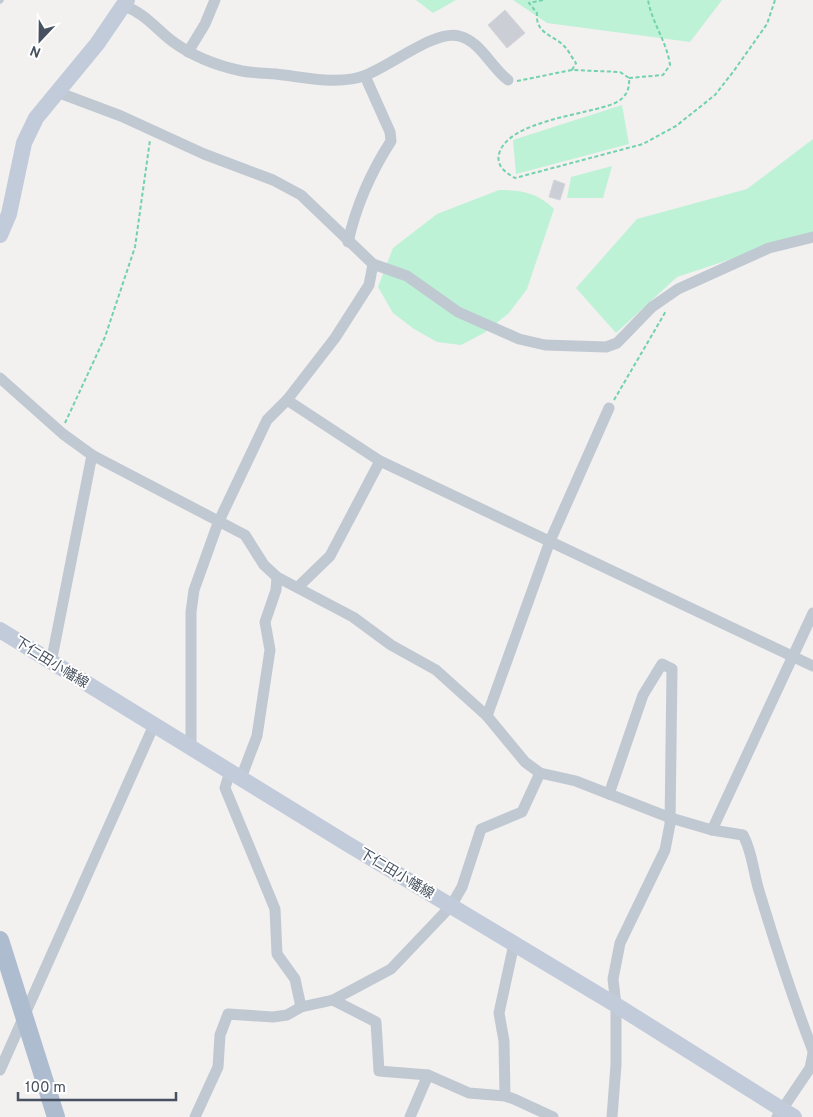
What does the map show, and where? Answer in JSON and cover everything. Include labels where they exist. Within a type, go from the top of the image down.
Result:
[{"type":"main road","points":[[0,235],[9,214],[24,143],[36,118],[98,44],[126,3]]},
{"type":"main road","name":"下仁田小幡線","points":[[0,630],[51,663],[616,1005],[785,1115]]},
{"type":"main road","points":[[0,940],[56,1117]]},
{"type":"street","points":[[188,52],[205,24],[215,0]]},
{"type":"street","points":[[126,3],[188,52],[218,65],[243,71],[345,80],[365,76],[436,38],[456,35],[472,41],[496,71],[508,80]]},
{"type":"street","points":[[348,242],[352,224],[375,166],[391,141],[390,132],[365,76]]},
{"type":"street","points":[[57,92],[121,116],[152,131],[280,184],[301,196],[373,264],[407,276],[458,312],[519,339],[545,345],[606,347],[617,343],[628,334],[652,307],[678,289],[769,248],[813,237]]},
{"type":"street","points":[[192,748],[192,612],[194,590],[218,523],[267,420],[287,400],[335,338],[370,285],[373,264]]},
{"type":"street","points":[[0,378],[60,432],[92,455],[245,536],[264,565],[277,577],[353,617],[391,645],[436,670],[487,716],[525,762],[540,773],[576,781],[671,818],[712,830],[743,835],[751,849],[752,871],[789,988],[813,1052],[810,1068],[785,1115]]},
{"type":"street","points":[[287,400],[380,462],[813,666]]},
{"type":"street","points":[[487,716],[550,541],[609,408]]},
{"type":"street","points":[[51,663],[92,455]]},
{"type":"street","points":[[298,587],[330,556],[380,462]]},
{"type":"street","points":[[277,577],[276,590],[265,622],[270,650],[257,736],[236,774],[225,788],[275,909],[277,954],[295,979],[301,1007]]},
{"type":"street","points":[[712,830],[813,613]]},
{"type":"street","points":[[609,794],[644,695],[662,664],[672,669],[671,818],[665,850],[620,942],[613,979],[616,1005],[616,1065],[612,1117]]},
{"type":"street","points":[[0,1070],[154,725]]},
{"type":"street","points":[[195,1117],[218,1067],[220,1035],[228,1014],[273,1018],[287,1015],[301,1007],[333,1000],[391,969],[452,906],[462,887],[481,829],[522,812],[540,773]]},
{"type":"street","points":[[505,1096],[504,1042],[499,1012],[514,944]]},
{"type":"street","points":[[333,1000],[376,1022],[378,1070],[428,1075],[469,1093],[505,1096],[553,1117]]},
{"type":"street","points":[[410,1117],[428,1075]]},
{"type":"path","points":[[543,0],[529,3],[537,13],[536,19],[542,29],[551,39],[565,46],[576,63],[572,70]]},
{"type":"path","points":[[508,80],[520,82],[572,70],[620,72],[630,78],[663,75],[670,65],[653,20],[648,0]]},
{"type":"path","points":[[630,78],[630,87],[625,95],[616,102],[510,137],[499,153],[499,161],[502,168],[515,178],[521,177],[643,144],[676,126],[715,95],[767,24],[775,0]]},
{"type":"path","points":[[60,432],[105,336],[135,246],[152,131]]},
{"type":"path","points":[[609,408],[667,308],[669,296]]},
{"type":"green space","points":[[416,0],[456,0],[433,13]]},
{"type":"green space","points":[[513,0],[722,0],[690,42],[547,23]]},
{"type":"green space","points":[[622,105],[629,144],[516,174],[513,140]]},
{"type":"green space","points":[[813,139],[813,232],[677,277],[616,333],[576,288],[637,219],[747,189]]},
{"type":"green space","points":[[612,166],[603,198],[567,198],[571,177]]},
{"type":"green space","points":[[499,190],[515,191],[536,196],[554,209],[527,289],[509,313],[484,333],[461,345],[437,342],[414,329],[393,313],[378,287],[393,248],[437,214]]},
{"type":"building","points":[[505,10],[525,33],[507,48],[488,25]]},
{"type":"building","points":[[554,180],[565,184],[560,200],[549,197]]}]
